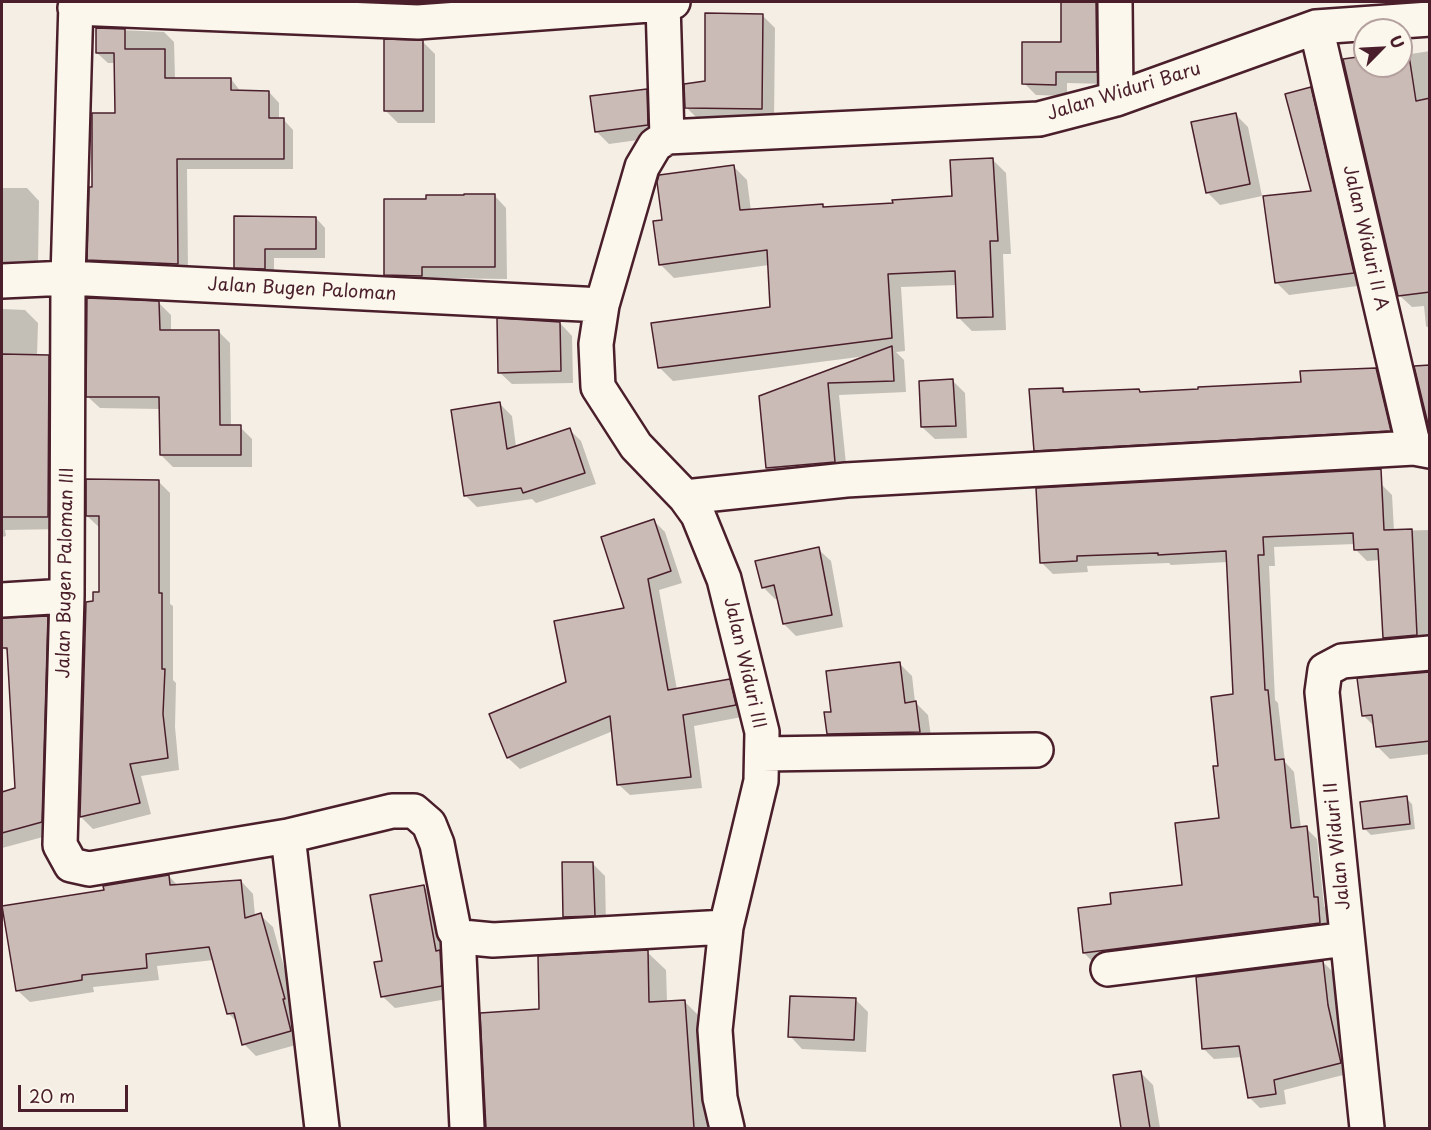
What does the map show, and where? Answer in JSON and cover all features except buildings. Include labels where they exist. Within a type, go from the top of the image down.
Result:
[{"type":"street","points":[[1114,2],[1116,99]]},
{"type":"street","points":[[75,5],[418,22],[668,3],[667,137],[656,145],[642,167],[602,305]]},
{"type":"street","name":"Jalan Bugen Paloman III","points":[[75,5],[68,278],[67,596],[60,845],[71,865],[89,869],[288,836]]},
{"type":"street","name":"Jalan Widuri Baru","points":[[667,137],[1039,118],[1116,99],[1317,27],[1430,19]]},
{"type":"street","name":"Jalan Widuri II A","points":[[1317,27],[1422,449]]},
{"type":"street","name":"Jalan Bugen Paloman","points":[[2,281],[68,278],[602,305]]},
{"type":"street","name":"Jalan Widuri III","points":[[602,305],[596,344],[598,387],[636,446],[685,497],[698,514],[724,579],[762,732],[761,781],[726,927],[715,1030],[720,1098],[726,1128]]},
{"type":"street","points":[[685,497],[846,480],[1422,449]]},
{"type":"street","points":[[2,600],[67,596]]},
{"type":"street","name":"Jalan Widuri II","points":[[1367,1128],[1322,692],[1325,670],[1341,661],[1430,653]]},
{"type":"street","points":[[762,754],[1036,750]]},
{"type":"street","points":[[322,1128],[288,836],[392,812],[414,811],[429,824],[437,844],[453,930],[462,937],[493,940],[726,927]]},
{"type":"street","points":[[458,934],[467,1128]]},
{"type":"street","points":[[1108,969],[1347,939]]}]
